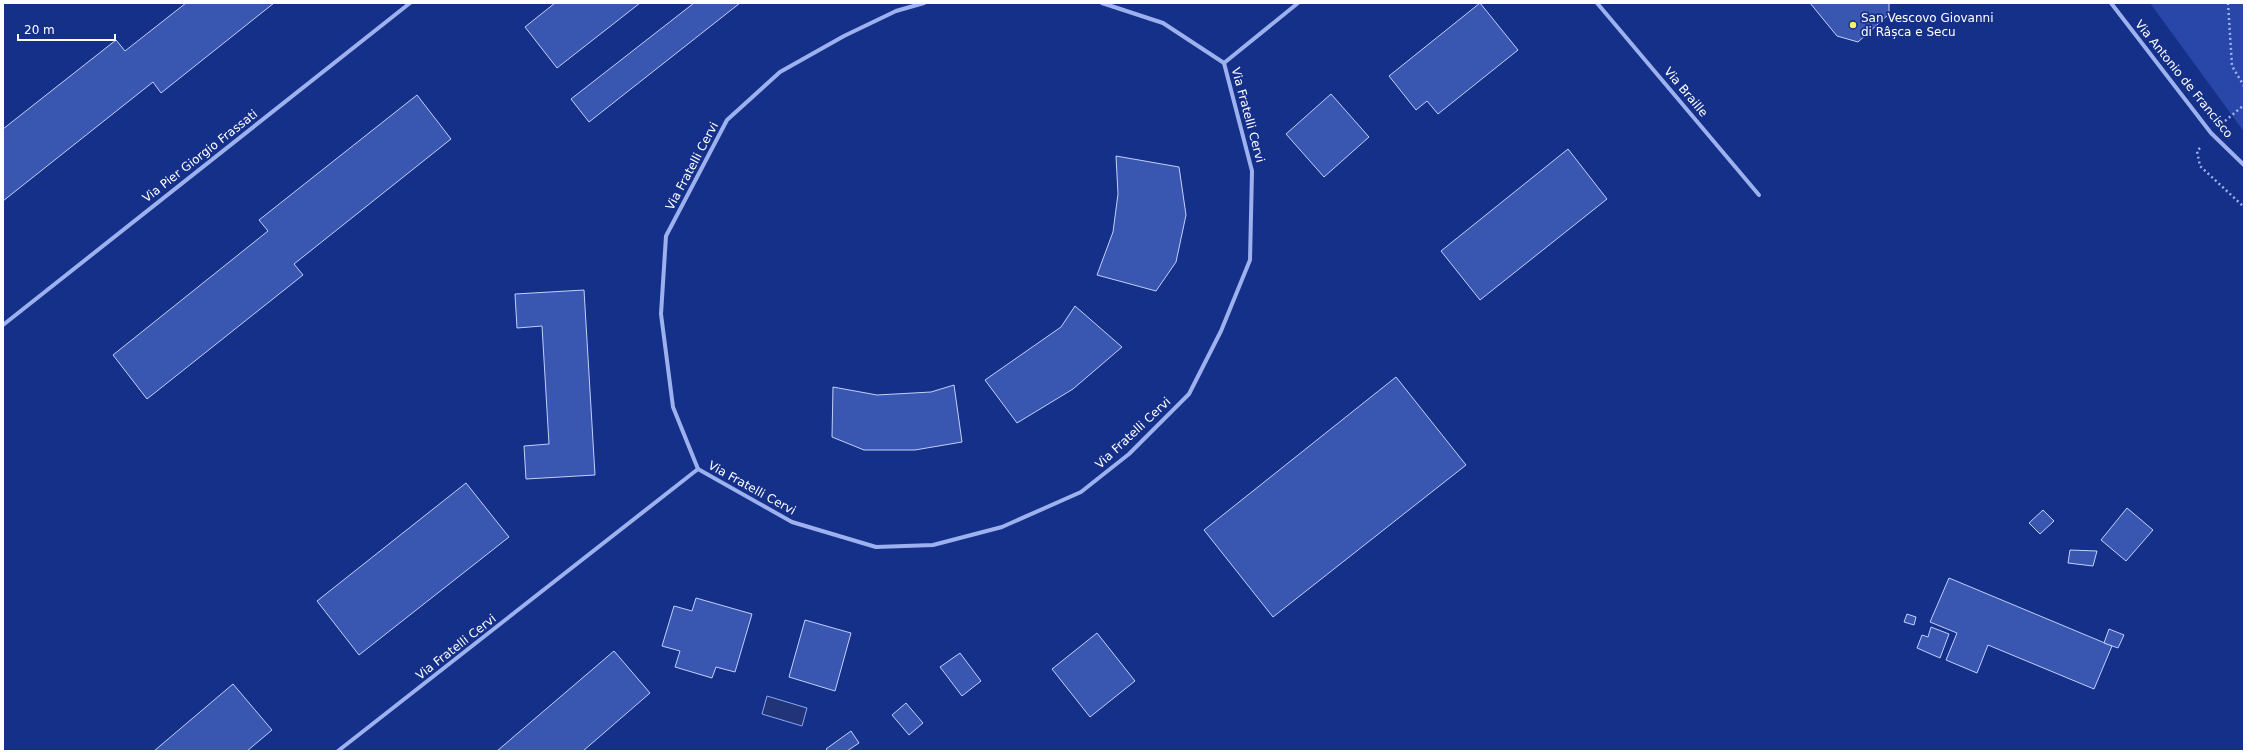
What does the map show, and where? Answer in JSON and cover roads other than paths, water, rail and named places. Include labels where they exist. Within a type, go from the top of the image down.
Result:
[{"type":"street","name":"Via Pier Giorgio Frassati","points":[[3,325],[410,3]]},
{"type":"street","name":"Via Fratelli Cervi","points":[[924,3],[896,11],[857,29],[780,72],[727,120],[666,236],[661,314],[672,407],[698,469],[792,522],[876,547],[933,545],[1002,527],[1081,492],[1129,454],[1189,394],[1221,331],[1250,260],[1252,171],[1224,63],[1163,23],[1102,3]]},
{"type":"street","name":"Via Fratelli Cervi","points":[[1224,63],[1298,3]]},
{"type":"street","name":"Via Braille","points":[[1597,3],[1759,195]]},
{"type":"street","name":"Via Antonio de Francisco","points":[[2111,3],[2211,133],[2244,165]]},
{"type":"street","name":"Via Fratelli Cervi","points":[[338,751],[698,469]]},
{"type":"place","name":"San Vescovo Giovanni di Râșca e Secu","points":[[1853,25]]}]
